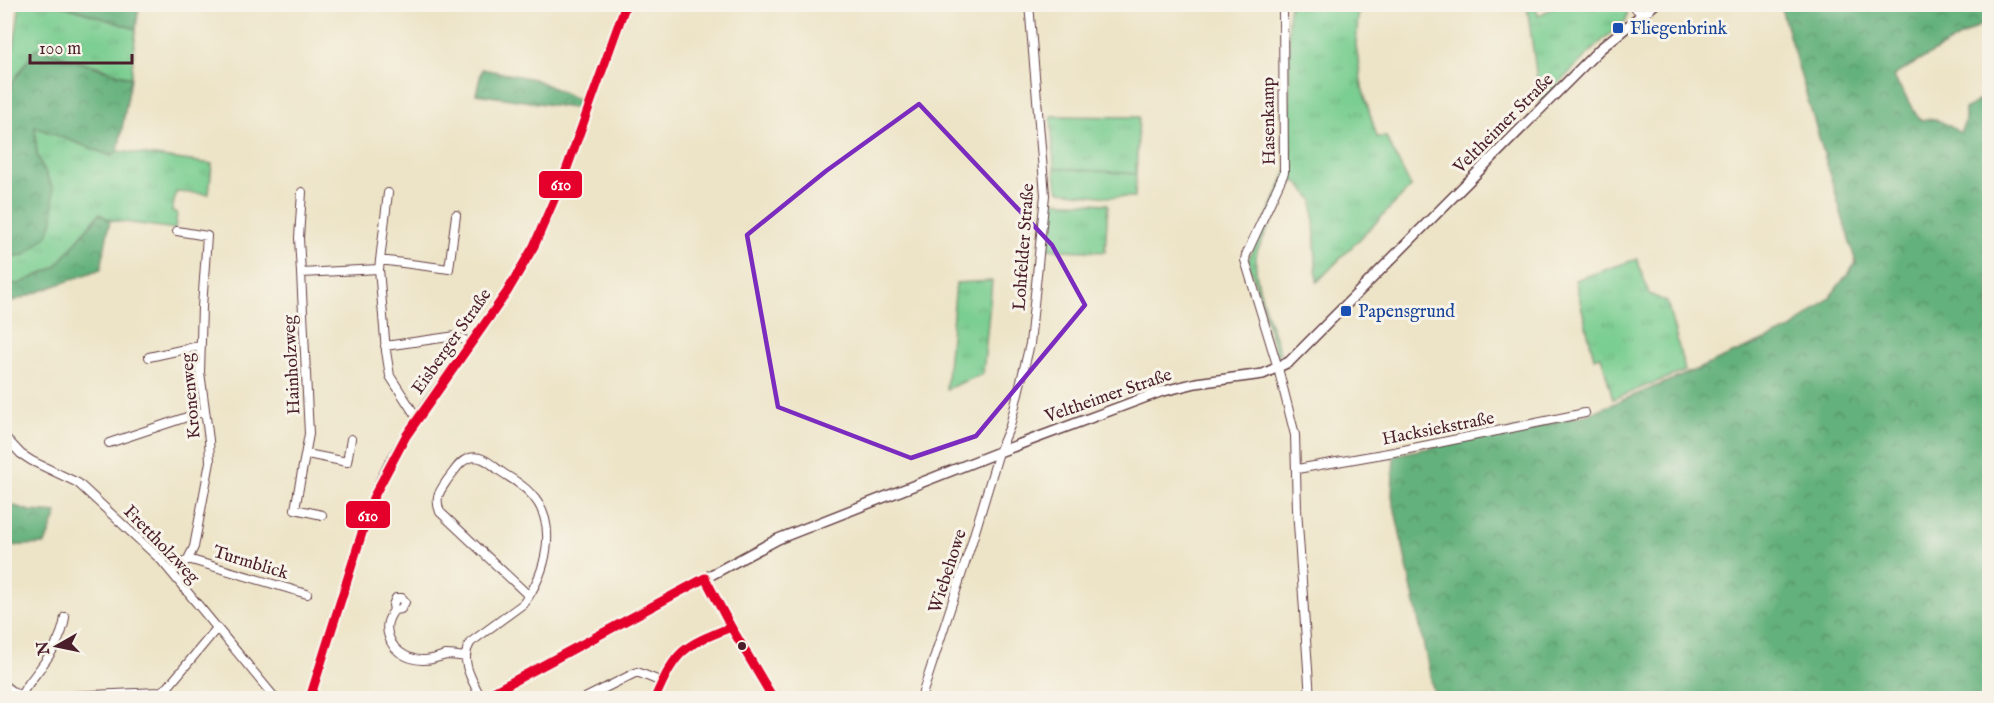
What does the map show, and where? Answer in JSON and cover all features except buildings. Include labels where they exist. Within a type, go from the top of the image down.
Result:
[{"type":"main road","name":"Eisberger Straße","points":[[310,699],[373,498],[386,466],[525,261],[555,199],[626,4]]},
{"type":"main road","name":"Veltheimer Straße","points":[[481,699],[778,539],[999,452],[1175,388],[1263,374],[1289,363],[1600,49],[1655,4]]},
{"type":"street","name":"Lohfelder Straße","points":[[999,452],[1010,426],[1030,344],[1045,195],[1029,4]]},
{"type":"street","name":"Hasenkamp","points":[[1278,368],[1245,260],[1284,173],[1283,4]]},
{"type":"street","points":[[1632,4],[1642,15]]},
{"type":"street","name":"Hainholzweg","points":[[302,192],[299,238],[309,434],[296,509],[322,515]]},
{"type":"street","points":[[388,193],[379,270],[386,346],[390,376],[417,418]]},
{"type":"street","points":[[380,261],[448,269],[456,215]]},
{"type":"street","name":"Kronenweg","points":[[177,231],[207,236],[200,372],[210,462],[194,547],[188,559]]},
{"type":"street","points":[[302,273],[379,270]]},
{"type":"street","points":[[386,346],[456,336],[471,343]]},
{"type":"street","points":[[149,357],[200,346]]},
{"type":"street","points":[[1278,368],[1295,435],[1297,509],[1310,699]]},
{"type":"street","points":[[109,443],[205,411]]},
{"type":"street","name":"Hacksiekstraße","points":[[1297,469],[1394,452],[1585,413]]},
{"type":"street","name":"Frettholzweg","points":[[4,436],[21,454],[32,461],[78,483],[161,560],[275,699]]},
{"type":"street","points":[[307,454],[347,462],[351,439]]},
{"type":"street","name":"Wiebehowe","points":[[921,699],[999,452]]},
{"type":"street","points":[[481,699],[466,664],[467,648],[471,642],[515,610],[529,596],[537,583],[544,561],[547,530],[544,515],[530,492],[488,461],[479,457],[467,459],[460,463],[440,491],[437,504],[440,512],[529,596]]},
{"type":"street","points":[[172,573],[188,559]]},
{"type":"street","name":"Turmblick","points":[[188,559],[307,594]]},
{"type":"street","points":[[705,578],[773,699]]},
{"type":"street","points":[[394,610],[387,621],[388,635],[392,645],[399,653],[423,661],[443,656],[465,657]]},
{"type":"street","points":[[4,685],[22,697],[56,645],[64,627],[65,617]]},
{"type":"street","points":[[654,699],[672,663],[681,652],[731,627]]},
{"type":"street","points":[[62,699],[70,696],[159,692],[168,687],[217,628]]},
{"type":"street","points":[[585,699],[637,672],[663,682]]},
{"type":"highlighted area","points":[[919,104],[1052,245],[1085,305],[976,436],[911,458],[778,407],[747,235],[826,171]]},
{"type":"green space","points":[[1559,4],[1625,5],[1628,9],[1626,20],[1597,45],[1540,102],[1527,5],[1536,5],[1538,16]]},
{"type":"green space","points":[[20,5],[61,5],[136,29],[131,78],[94,65],[6,89],[5,93],[5,69],[14,46]]},
{"type":"green space","points":[[61,5],[139,5],[136,29]]},
{"type":"green space","points":[[1290,5],[1359,5],[1356,45],[1362,87],[1377,137],[1386,137],[1411,187],[1317,282],[1313,200],[1296,181],[1290,184],[1257,251],[1256,262],[1259,288],[1280,353],[1277,356],[1248,260],[1287,171],[1291,171],[1288,19]]},
{"type":"green space","points":[[1780,5],[1989,5],[1989,20],[1893,76],[1920,120],[1931,119],[1941,122],[1960,133],[1965,122],[1965,109],[1981,99],[1989,98],[1989,698],[1435,698],[1392,496],[1394,455],[1586,415],[1686,374],[1793,328],[1829,298],[1856,263]]},
{"type":"green space","points":[[36,48],[131,78],[118,151],[111,156],[35,127],[37,155],[53,189],[53,220],[47,236],[25,255],[5,257],[5,93]]},
{"type":"green space","points":[[482,69],[534,79],[579,100],[581,109],[476,94]]},
{"type":"green space","points":[[1051,116],[1139,117],[1136,174],[1054,168]]},
{"type":"green space","points":[[35,127],[111,156],[118,151],[212,164],[209,194],[176,192],[172,211],[177,213],[175,229],[110,220],[99,214],[56,267],[17,285],[5,280],[4,257],[25,255],[53,189],[37,155]]},
{"type":"green space","points":[[1054,168],[1136,174],[1135,197],[1108,197],[1060,191],[1057,187]]},
{"type":"green space","points":[[1048,201],[1108,204],[1105,252],[1043,249]]},
{"type":"green space","points":[[99,214],[110,220],[101,269],[5,304],[5,280],[17,285],[56,267]]},
{"type":"green space","points":[[1637,259],[1649,294],[1667,302],[1685,371],[1613,399],[1601,356],[1594,358],[1575,280]]},
{"type":"green space","points":[[992,281],[983,374],[946,389],[956,283]]},
{"type":"green space","points":[[5,503],[30,511],[57,513],[45,544],[5,546]]},
{"type":"transit line","name":"610","points":[[310,698],[373,498],[406,436],[507,292],[534,246],[563,179],[626,4]]},
{"type":"transit line","name":"610","points":[[705,578],[773,698]]},
{"type":"transit line","name":"610","points":[[482,698],[705,578]]},
{"type":"transit line","name":"610","points":[[655,698],[669,669],[683,652],[691,645],[731,627]]},
{"type":"place","name":"Fliegenbrink","points":[[1618,28]]},
{"type":"place","name":"Papensgrund","points":[[1346,311]]}]
